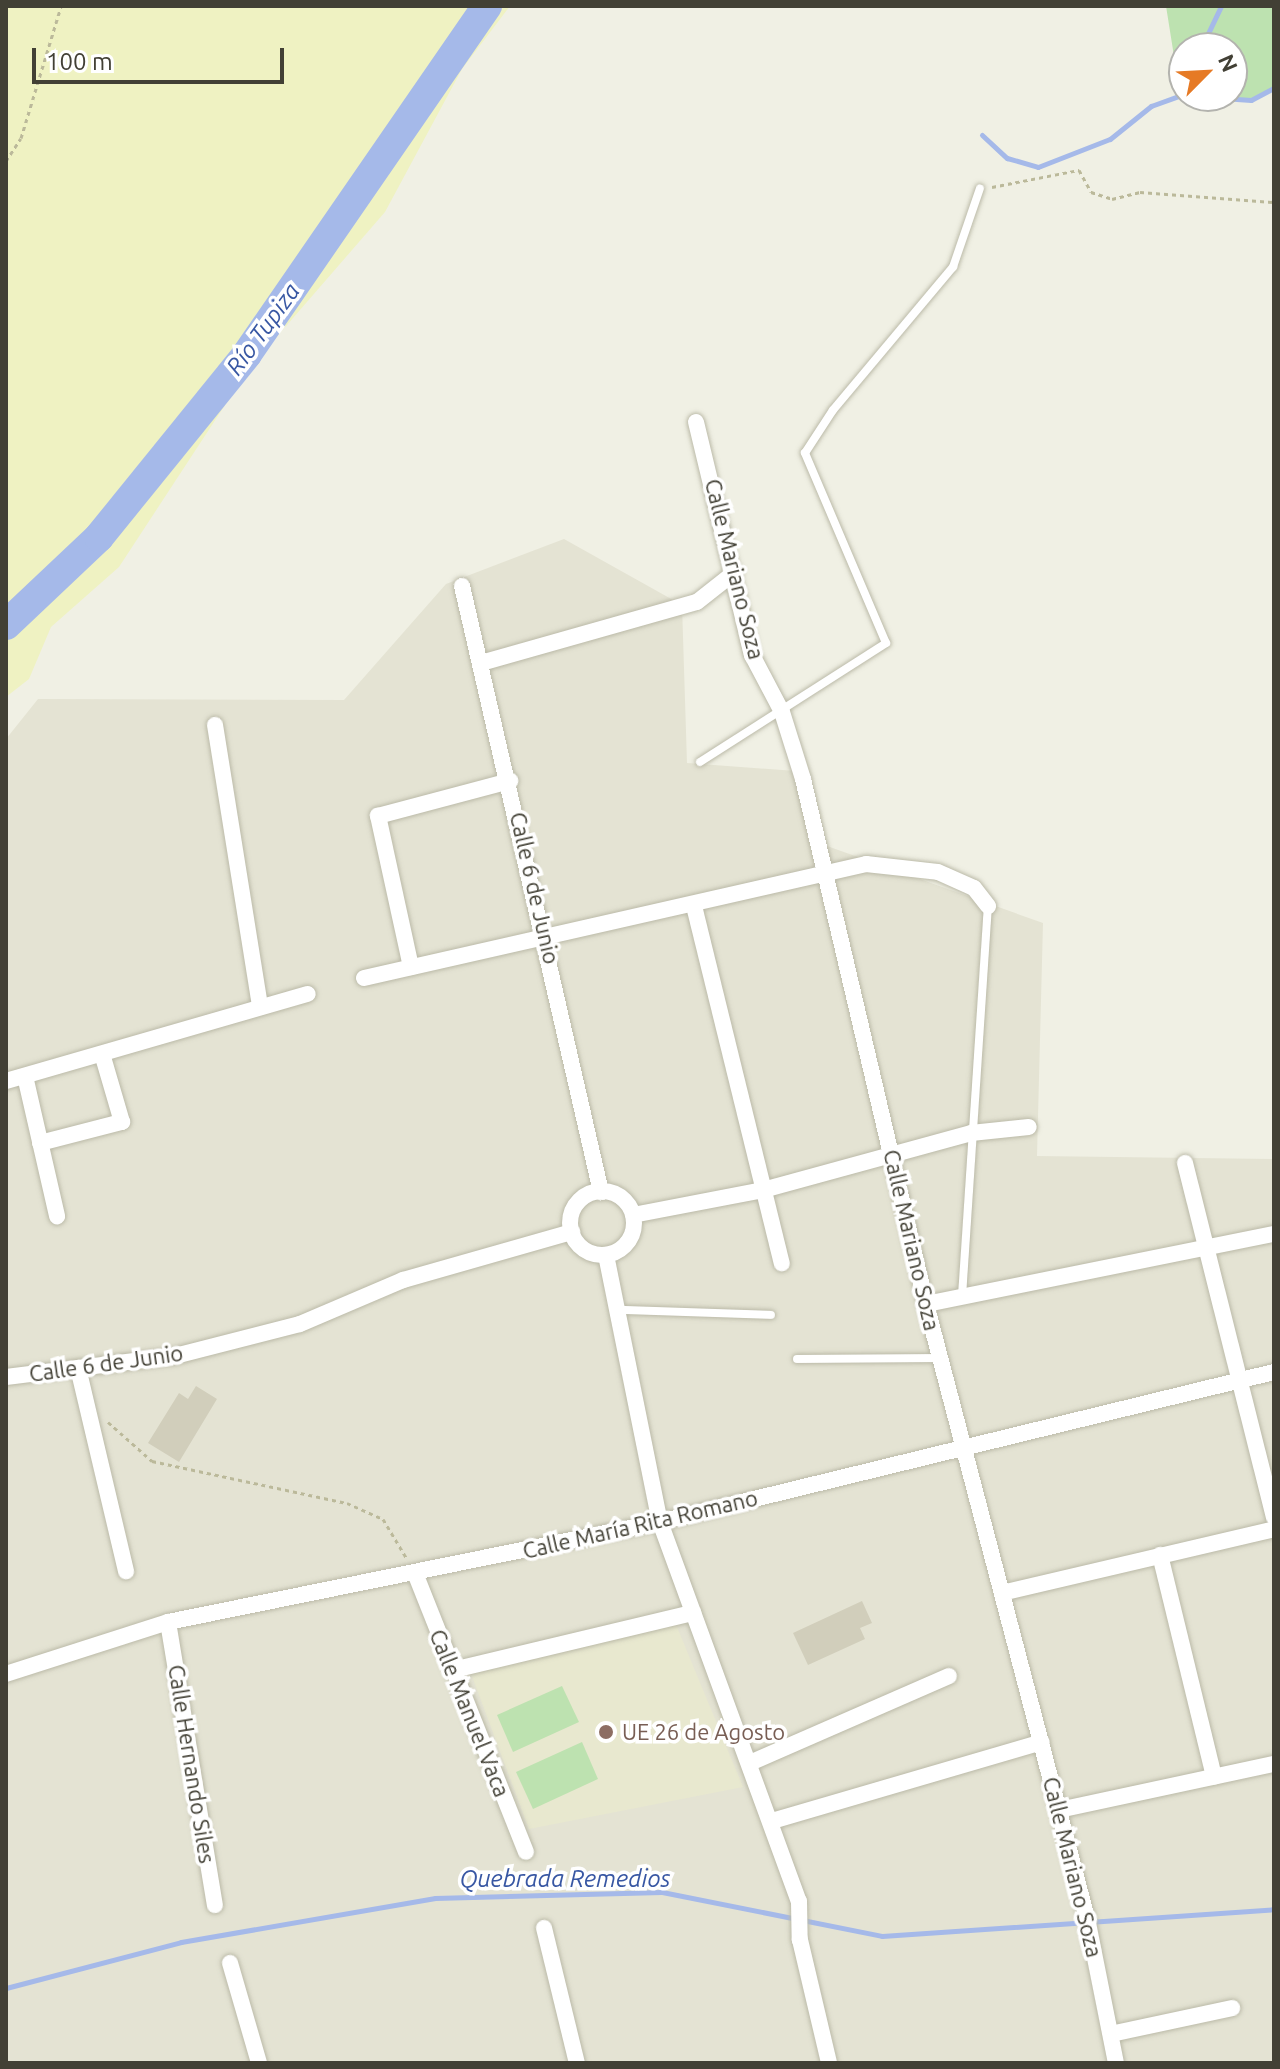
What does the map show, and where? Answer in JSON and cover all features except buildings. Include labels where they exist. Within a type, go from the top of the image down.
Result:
[{"type":"street","name":"Calle Mariano Soza","points":[[696,422],[735,572],[752,655],[782,712],[824,874],[926,1304],[1059,1810],[1116,2063]]},
{"type":"street","points":[[481,663],[697,602],[735,572]]},
{"type":"street","name":"Calle 6 de Junio","points":[[462,586],[547,935],[601,1192]]},
{"type":"street","points":[[215,725],[260,1006]]},
{"type":"street","points":[[411,967],[378,816],[510,781]]},
{"type":"street","points":[[364,978],[547,935],[694,906],[824,874],[899,863],[974,888],[988,906]]},
{"type":"street","points":[[694,906],[782,1263]]},
{"type":"street","points":[[6,1081],[236,1021],[260,1006],[308,994]]},
{"type":"street","points":[[40,1143],[122,1122],[103,1057]]},
{"type":"street","points":[[25,1076],[57,1216]]},
{"type":"street","points":[[633,1215],[763,1190],[973,1133],[1029,1127]]},
{"type":"street","points":[[1185,1163],[1274,1517]]},
{"type":"street","points":[[601,1192],[621,1197],[633,1215],[625,1246],[606,1255],[588,1252],[572,1232],[576,1205],[601,1192]]},
{"type":"street","name":"Calle 6 de Junio","points":[[6,1377],[175,1356],[300,1324],[403,1280],[572,1232]]},
{"type":"street","points":[[926,1304],[1274,1234]]},
{"type":"street","points":[[606,1255],[622,1310],[660,1522],[799,1901],[800,1940],[829,2063]]},
{"type":"street","points":[[78,1368],[126,1571]]},
{"type":"street","name":"Calle María Rita Romano","points":[[6,1674],[168,1622],[660,1522],[1274,1372]]},
{"type":"street","points":[[1002,1593],[1274,1529]]},
{"type":"street","points":[[1160,1555],[1214,1777]]},
{"type":"street","name":"Calle Manuel Vaca","points":[[415,1573],[526,1852]]},
{"type":"street","points":[[453,1670],[693,1613]]},
{"type":"street","name":"Calle Hernando Siles","points":[[168,1622],[215,1905]]},
{"type":"street","points":[[750,1763],[949,1676]]},
{"type":"street","points":[[772,1821],[1042,1742]]},
{"type":"street","points":[[1059,1810],[1274,1764]]},
{"type":"street","points":[[544,1928],[577,2063]]},
{"type":"street","points":[[230,1963],[259,2063]]},
{"type":"street","points":[[1111,2034],[1232,2008]]},
{"type":"lane","points":[[700,762],[886,643],[805,453],[833,410],[953,267],[980,188]]},
{"type":"lane","points":[[962,1297],[988,906]]},
{"type":"lane","points":[[622,1310],[771,1315]]},
{"type":"lane","points":[[797,1359],[940,1358]]},
{"type":"path","points":[[6,161],[21,138],[61,6]]},
{"type":"path","points":[[980,188],[1022,186],[1079,170],[1091,192],[1112,199],[1140,192],[1274,202]]},
{"type":"path","points":[[87,1404],[152,1461],[347,1503],[383,1519],[415,1573]]},
{"type":"shaded area","points":[[1166,6],[1274,6],[1274,88],[1248,100],[1248,32],[1170,32]]},
{"type":"shaded area","points":[[564,539],[682,605],[687,763],[809,772],[827,846],[1043,923],[1037,1156],[1274,1159],[1274,2063],[6,2063],[6,739],[38,699],[344,700],[446,584]]},
{"type":"shaded area","name":"UE 26 de Agosto","points":[[675,1622],[743,1787],[529,1829],[470,1671]]},
{"type":"shaded area","points":[[562,1686],[579,1722],[513,1752],[497,1715]]},
{"type":"shaded area","points":[[582,1742],[598,1779],[533,1809],[516,1772]]},
{"type":"sand","points":[[6,6],[510,6],[462,69],[385,212],[248,370],[119,567],[51,627],[29,679],[6,697]]},
{"type":"waterway","name":"Río Tupiza","points":[[6,625],[99,537],[247,354],[487,6]]},
{"type":"waterway","points":[[1209,32],[1221,6]]},
{"type":"waterway","points":[[1248,100],[1274,88]]},
{"type":"waterway","points":[[982,135],[1007,158],[1038,167],[1110,139],[1151,106],[1168,100]]},
{"type":"waterway","name":"Quebrada Remedios","points":[[6,1988],[181,1942],[435,1898],[662,1892],[882,1936],[1274,1909]]},
{"type":"place","name":"UE 26 de Agosto","points":[[606,1732]]}]
